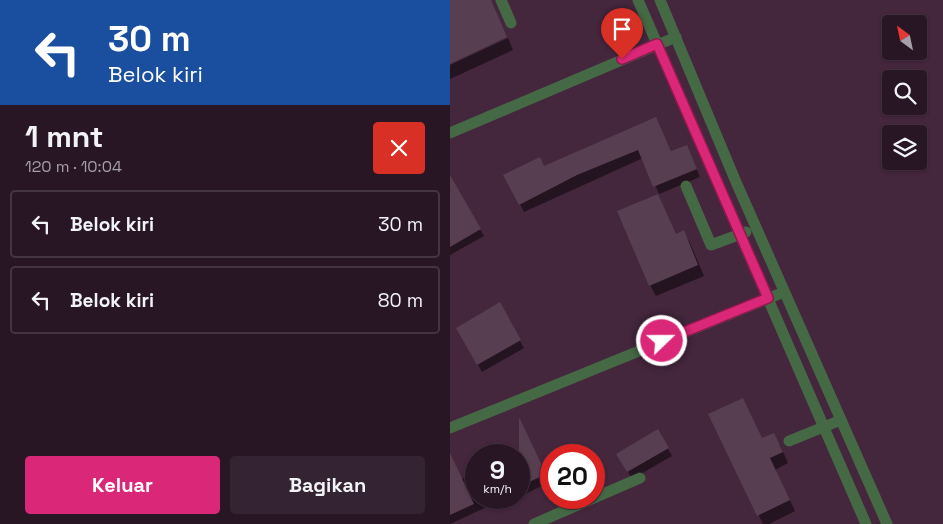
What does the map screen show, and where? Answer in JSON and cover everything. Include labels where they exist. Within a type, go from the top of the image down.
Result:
[{"type":"lane","points":[[501,0],[511,23]]},
{"type":"lane","points":[[638,0],[866,524]]},
{"type":"lane","points":[[660,0],[756,228],[887,524]]},
{"type":"lane","points":[[450,133],[676,37]]},
{"type":"lane","points":[[686,186],[710,245],[756,228]]},
{"type":"lane","points":[[450,428],[784,292]]},
{"type":"lane","points":[[789,442],[841,420]]},
{"type":"lane","points":[[534,524],[640,478]]},
{"type":"shaded area","points":[[450,0],[943,0],[943,524],[450,524]]},
{"type":"building","points":[[450,0],[491,0],[507,37],[450,64]]},
{"type":"building","points":[[656,117],[671,151],[687,145],[697,169],[653,187],[638,150],[577,175],[519,205],[503,175],[540,157],[544,166]]},
{"type":"building","points":[[450,175],[481,229],[450,247]]},
{"type":"building","points":[[658,194],[676,234],[684,230],[698,265],[649,286],[617,211]]},
{"type":"building","points":[[500,302],[521,340],[477,365],[456,328]]},
{"type":"building","points":[[743,398],[762,438],[774,433],[783,452],[770,458],[790,500],[757,516],[708,414]]},
{"type":"building","points":[[519,417],[540,461],[540,477],[530,482],[530,444],[519,444]]},
{"type":"building","points":[[658,429],[669,448],[627,472],[616,454]]},
{"type":"building","points":[[450,453],[465,485],[465,508],[450,515]]},
{"type":"route","points":[[622,59],[657,44],[768,298],[662,341]]}]
